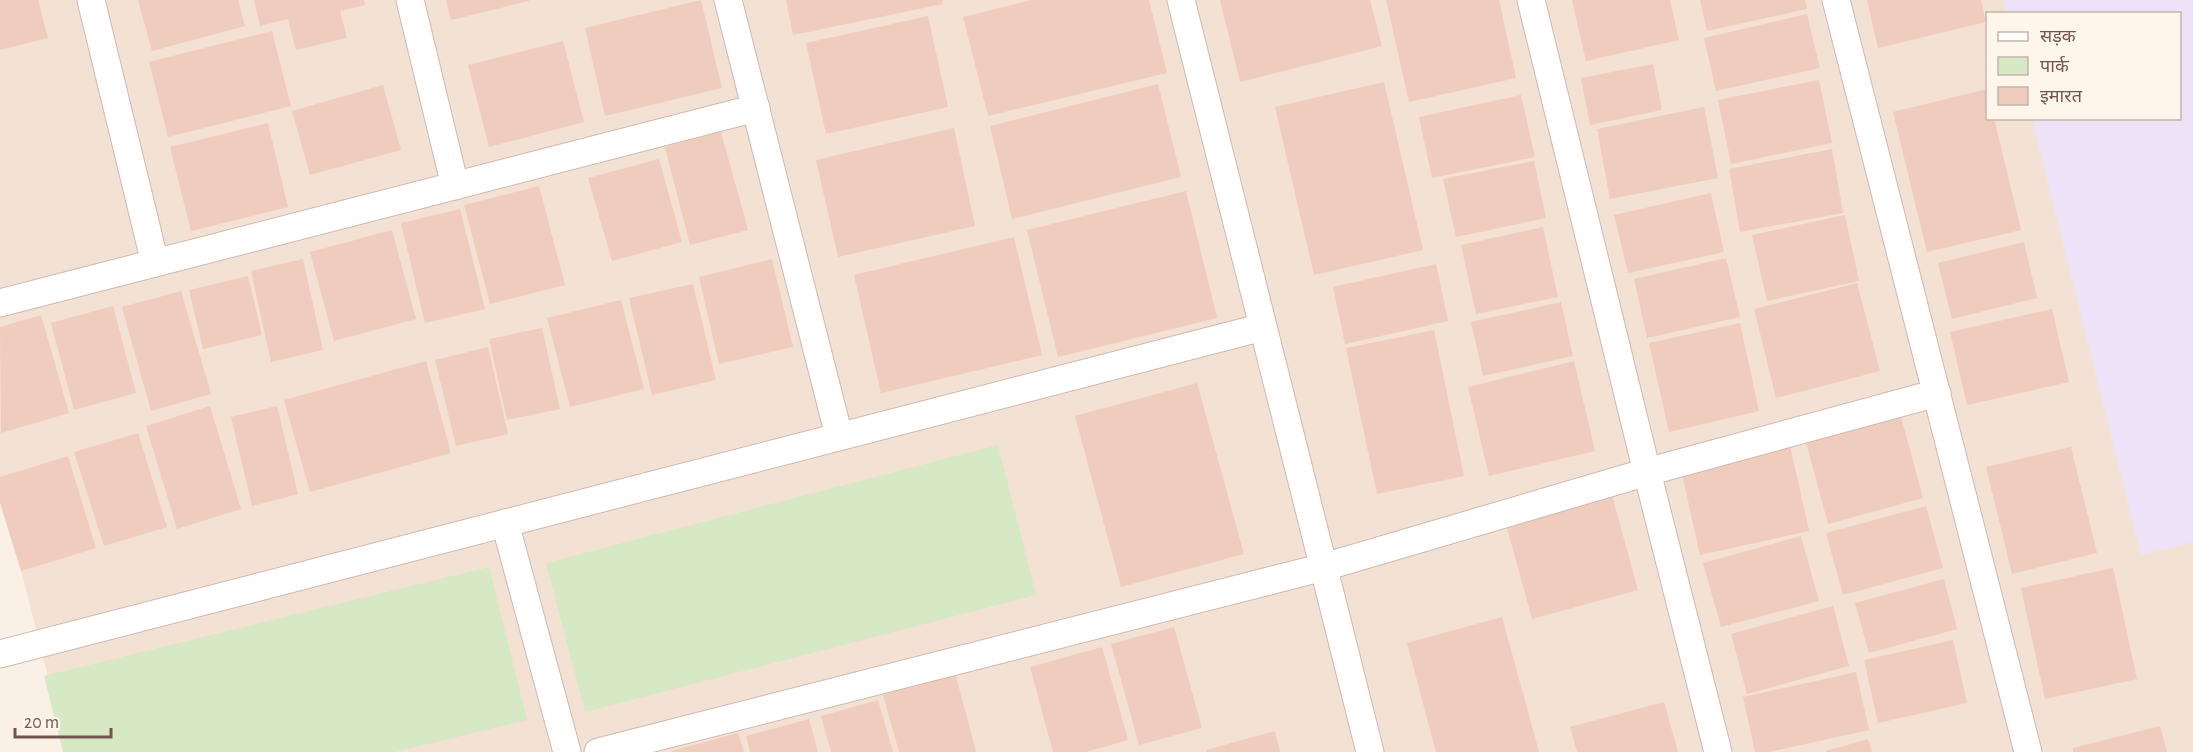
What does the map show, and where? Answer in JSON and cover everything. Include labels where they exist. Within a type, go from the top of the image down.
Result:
[{"type":"street","points":[[91,0],[155,263]]},
{"type":"street","points":[[410,0],[455,186]]},
{"type":"street","points":[[728,0],[839,436]]},
{"type":"street","points":[[1181,0],[1370,752]]},
{"type":"street","points":[[1531,0],[1718,752]]},
{"type":"street","points":[[1836,0],[2028,752]]},
{"type":"street","points":[[0,303],[756,108]]},
{"type":"street","points":[[0,654],[1263,327]]},
{"type":"street","points":[[598,752],[1324,567],[1647,472],[1937,393]]},
{"type":"street","points":[[505,523],[567,752]]},
{"type":"shaded area","points":[[0,0],[2193,0],[2193,752],[67,752],[0,487]]},
{"type":"shaded area","points":[[2003,0],[2193,0],[2193,542],[2141,555],[2032,120],[2181,120],[2181,12],[2006,12]]},
{"type":"green space","points":[[998,445],[1036,595],[585,712],[546,563]]},
{"type":"green space","points":[[489,567],[527,720],[395,752],[63,752],[44,676]]},
{"type":"building","points":[[0,0],[38,0],[48,38],[0,50]]},
{"type":"building","points":[[138,0],[238,0],[245,26],[152,51]]},
{"type":"building","points":[[254,0],[364,0],[365,5],[340,11],[347,38],[296,50],[288,19],[260,26]]},
{"type":"building","points":[[446,0],[529,0],[529,1],[451,20]]},
{"type":"building","points":[[701,0],[722,88],[605,116],[585,28]]},
{"type":"building","points":[[786,0],[942,0],[943,4],[793,35]]},
{"type":"building","points":[[1031,0],[1149,0],[1167,73],[988,116],[963,17]]},
{"type":"building","points":[[1220,0],[1370,0],[1382,46],[1240,82]]},
{"type":"building","points":[[1386,0],[1499,0],[1516,78],[1409,102]]},
{"type":"building","points":[[1572,0],[1670,0],[1679,40],[1586,61]]},
{"type":"building","points":[[1700,0],[1805,0],[1807,9],[1707,31]]},
{"type":"building","points":[[1867,0],[1981,0],[1986,22],[1878,48]]},
{"type":"building","points":[[1807,14],[1820,68],[1716,91],[1704,38]]},
{"type":"building","points":[[928,16],[948,107],[826,134],[806,43]]},
{"type":"building","points":[[272,31],[291,106],[168,137],[149,62]]},
{"type":"building","points":[[563,41],[584,122],[489,147],[468,65]]},
{"type":"building","points":[[1653,64],[1662,110],[1590,125],[1581,78]]},
{"type":"building","points":[[1819,80],[1832,143],[1731,164],[1718,100]]},
{"type":"building","points":[[1384,82],[1423,250],[1314,275],[1275,107]]},
{"type":"building","points":[[1158,84],[1181,177],[1012,219],[990,126]]},
{"type":"building","points":[[383,85],[401,150],[310,175],[292,111]]},
{"type":"building","points":[[1986,89],[1986,120],[1994,120],[2021,230],[1927,252],[1893,112]]},
{"type":"building","points":[[1521,95],[1535,157],[1432,178],[1419,117]]},
{"type":"building","points":[[1704,107],[1718,178],[1610,199],[1597,129]]},
{"type":"building","points":[[268,123],[288,207],[191,231],[170,147]]},
{"type":"building","points":[[954,128],[975,226],[838,257],[816,160]]},
{"type":"building","points":[[721,132],[748,230],[690,245],[665,147]]},
{"type":"building","points":[[1832,149],[1843,213],[1740,232],[1729,169]]},
{"type":"building","points":[[659,159],[682,242],[612,261],[588,178]]},
{"type":"building","points":[[1534,161],[1546,218],[1456,237],[1443,179]]},
{"type":"building","points":[[539,186],[565,285],[490,304],[464,205]]},
{"type":"building","points":[[1186,191],[1217,318],[1058,357],[1027,230]]},
{"type":"building","points":[[1711,193],[1724,252],[1628,273],[1614,215]]},
{"type":"building","points":[[460,209],[485,309],[425,323],[401,223]]},
{"type":"building","points":[[1845,215],[1859,281],[1767,301],[1752,235]]},
{"type":"building","points":[[1543,227],[1558,297],[1476,314],[1461,245]]},
{"type":"building","points":[[392,230],[416,319],[334,341],[310,252]]},
{"type":"building","points":[[1014,237],[1042,355],[881,393],[854,275]]},
{"type":"building","points":[[2024,242],[2037,298],[1952,319],[1938,263]]},
{"type":"building","points":[[1726,258],[1740,317],[1647,338],[1634,279]]},
{"type":"building","points":[[303,259],[323,350],[271,362],[251,271]]},
{"type":"building","points":[[772,259],[793,347],[719,364],[699,277]]},
{"type":"building","points":[[1436,264],[1448,321],[1345,344],[1333,287]]},
{"type":"building","points":[[248,276],[262,335],[203,349],[189,290]]},
{"type":"building","points":[[1857,283],[1880,371],[1776,398],[1754,309]]},
{"type":"building","points":[[693,284],[716,380],[652,395],[629,298]]},
{"type":"building","points":[[181,291],[211,394],[151,411],[122,307]]},
{"type":"building","points":[[621,300],[644,389],[570,407],[547,318]]},
{"type":"building","points":[[1561,302],[1573,356],[1483,376],[1471,322]]},
{"type":"building","points":[[113,306],[136,393],[74,410],[51,323]]},
{"type":"building","points":[[2052,309],[2069,382],[1967,405],[1950,332]]},
{"type":"building","points":[[41,315],[69,413],[1,433],[0,327]]},
{"type":"building","points":[[1740,323],[1759,411],[1669,432],[1649,343]]},
{"type":"building","points":[[542,328],[560,409],[507,420],[489,339]]},
{"type":"building","points":[[1434,330],[1464,476],[1377,494],[1346,348]]},
{"type":"building","points":[[488,347],[508,434],[456,446],[435,360]]},
{"type":"building","points":[[426,361],[451,453],[310,492],[284,400]]},
{"type":"building","points":[[1574,361],[1595,451],[1489,476],[1468,387]]},
{"type":"building","points":[[1197,383],[1244,554],[1121,587],[1075,416]]},
{"type":"building","points":[[210,406],[241,509],[177,529],[146,426]]},
{"type":"building","points":[[277,406],[298,494],[252,506],[231,417]]},
{"type":"building","points":[[1899,409],[1923,498],[1828,524],[1804,435]]},
{"type":"building","points":[[138,433],[167,527],[104,546],[74,452]]},
{"type":"building","points":[[1789,441],[1809,531],[1700,555],[1680,465]]},
{"type":"building","points":[[2071,447],[2097,553],[2012,574],[1986,467]]},
{"type":"building","points":[[68,456],[96,548],[21,571],[0,503],[0,477]]},
{"type":"building","points":[[1610,488],[1638,590],[1532,619],[1504,517]]},
{"type":"building","points":[[1926,506],[1943,568],[1843,595],[1826,533]]},
{"type":"building","points":[[1801,536],[1819,601],[1721,627],[1703,563]]},
{"type":"building","points":[[2113,568],[2137,679],[2045,699],[2021,588]]},
{"type":"building","points":[[1944,579],[1957,629],[1869,653],[1855,603]]},
{"type":"building","points":[[1833,606],[1849,666],[1747,694],[1731,634]]},
{"type":"building","points":[[1502,617],[1539,752],[1436,752],[1407,643]]},
{"type":"building","points":[[1174,627],[1202,728],[1139,745],[1111,644]]},
{"type":"building","points":[[1953,640],[1967,703],[1878,723],[1864,660]]},
{"type":"building","points":[[1102,647],[1128,740],[1086,752],[1053,752],[1030,667]]},
{"type":"building","points":[[955,672],[976,752],[899,752],[882,691]]},
{"type":"building","points":[[1856,672],[1869,730],[1769,752],[1755,752],[1743,697]]},
{"type":"building","points":[[878,700],[893,752],[831,752],[821,716]]},
{"type":"building","points":[[1664,702],[1678,752],[1577,752],[1570,727]]},
{"type":"building","points":[[809,719],[818,752],[750,752],[746,736]]},
{"type":"building","points":[[2160,726],[2167,752],[2073,752],[2073,748]]},
{"type":"building","points":[[1275,731],[1280,752],[1206,752],[1206,750]]},
{"type":"building","points":[[738,733],[744,752],[672,752],[672,751]]},
{"type":"building","points":[[1868,739],[1872,752],[1826,752],[1826,751]]}]
